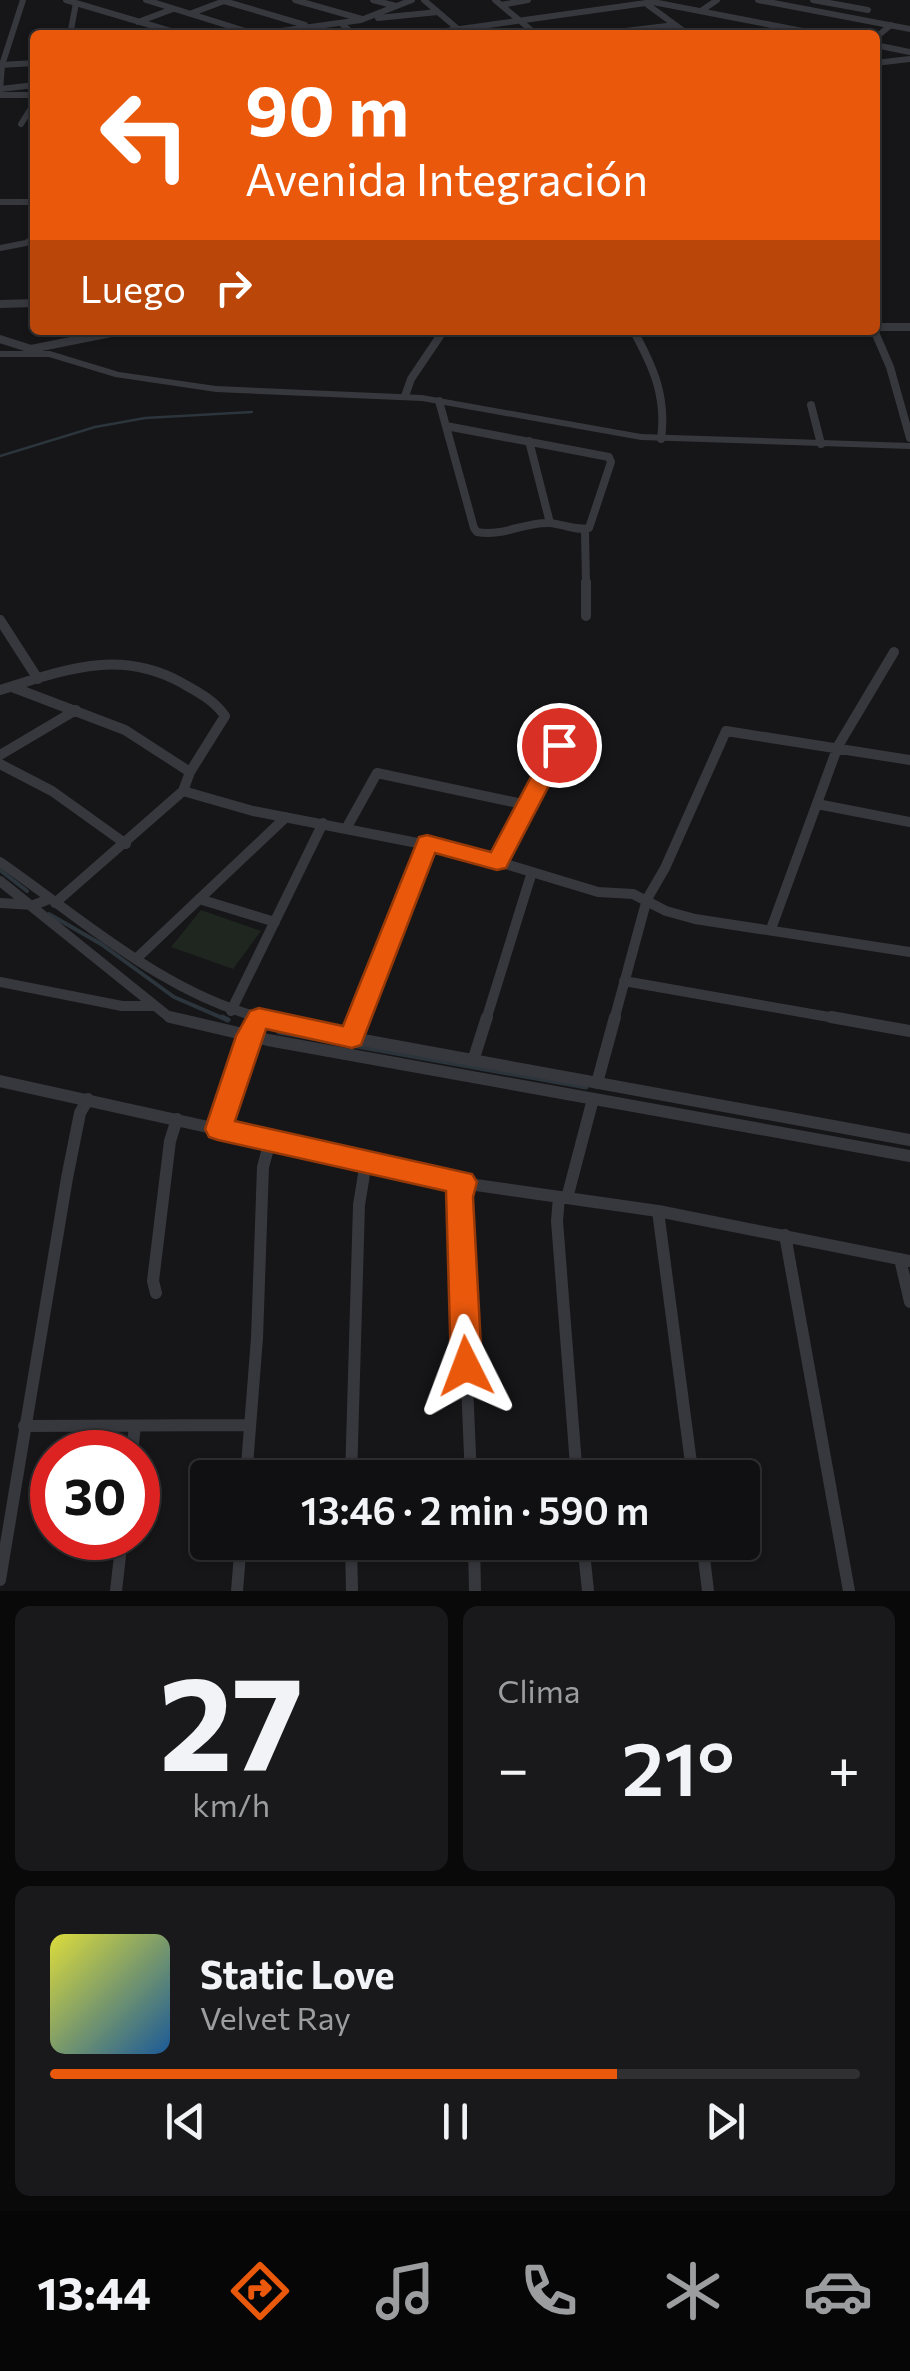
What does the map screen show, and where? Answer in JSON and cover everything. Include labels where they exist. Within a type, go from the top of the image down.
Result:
[{"type":"street","points":[[0,92],[1,65],[23,0]]},
{"type":"street","points":[[146,0],[239,30]]},
{"type":"street","points":[[158,4],[166,0]]},
{"type":"street","points":[[191,14],[226,0],[312,27]]},
{"type":"street","points":[[295,0],[364,19],[412,0]]},
{"type":"street","points":[[373,0],[396,6]]},
{"type":"street","points":[[424,0],[459,30],[650,4],[799,30]]},
{"type":"street","points":[[495,0],[532,30]]},
{"type":"street","points":[[502,6],[528,0]]},
{"type":"street","points":[[641,0],[683,30]]},
{"type":"street","points":[[701,11],[716,0]]},
{"type":"street","points":[[758,0],[910,29]]},
{"type":"street","points":[[812,0],[868,10]]},
{"type":"street","points":[[70,30],[71,1],[166,30]]},
{"type":"street","points":[[138,22],[174,8]]},
{"type":"street","points":[[296,30],[438,12]]},
{"type":"street","points":[[341,23],[349,30]]},
{"type":"street","points":[[630,30],[675,24]]},
{"type":"street","points":[[880,37],[892,26]]},
{"type":"street","points":[[880,43],[910,56]]},
{"type":"street","points":[[880,62],[910,56]]},
{"type":"street","points":[[1,65],[30,63]]},
{"type":"street","points":[[0,92],[30,86]]},
{"type":"street","points":[[0,92],[30,98]]},
{"type":"street","points":[[22,124],[30,109]]},
{"type":"street","points":[[0,202],[30,202]]},
{"type":"street","points":[[0,248],[30,242]]},
{"type":"street","points":[[0,304],[30,302]]},
{"type":"street","points":[[880,328],[910,326]]},
{"type":"street","points":[[0,354],[34,351],[104,335]]},
{"type":"street","points":[[405,396],[411,379],[441,335]]},
{"type":"street","points":[[635,335],[662,389],[666,414],[661,439]]},
{"type":"street","points":[[877,335],[910,436]]},
{"type":"street","points":[[0,339],[115,374],[220,395],[295,399],[405,396],[559,426],[661,439],[910,446]]},
{"type":"street","points":[[439,401],[446,426],[476,532],[490,535],[550,523],[584,531],[590,528],[610,458],[446,426]]},
{"type":"street","points":[[811,404],[821,444]]},
{"type":"street","points":[[529,440],[550,523]]},
{"type":"street","points":[[584,531],[586,616]]},
{"type":"street","points":[[0,620],[38,679]]},
{"type":"street","points":[[0,649],[16,644]]},
{"type":"street","points":[[771,930],[838,746],[894,652]]},
{"type":"street","points":[[6,689],[107,660],[127,660],[172,676],[219,706],[225,716],[190,772],[183,791],[126,844],[52,901],[26,905]]},
{"type":"street","points":[[6,689],[76,710],[124,730],[190,772]]},
{"type":"street","points":[[0,755],[76,710]]},
{"type":"street","points":[[598,1083],[647,899],[665,868],[726,731],[910,760]]},
{"type":"street","points":[[497,862],[559,745]]},
{"type":"street","points":[[0,764],[52,791],[126,844]]},
{"type":"street","points":[[348,827],[378,773],[527,805]]},
{"type":"street","points":[[183,791],[286,817],[427,843],[598,892],[633,894],[680,915],[910,952]]},
{"type":"street","points":[[817,804],[910,822]]},
{"type":"street","points":[[136,958],[286,817]]},
{"type":"street","points":[[232,1011],[323,822]]},
{"type":"street","points":[[352,1038],[427,843]]},
{"type":"street","points":[[0,862],[187,992],[232,1011],[352,1038],[910,1140]]},
{"type":"street","points":[[473,1061],[532,872]]},
{"type":"street","points":[[2,893],[26,905],[134,985],[169,1017],[249,1036],[910,1156]]},
{"type":"street","points":[[199,899],[275,922]]},
{"type":"street","points":[[624,980],[910,1032]]},
{"type":"street","points":[[0,982],[122,1006],[155,1006]]},
{"type":"street","points":[[218,1129],[249,1036],[259,1018]]},
{"type":"street","points":[[1,1083],[462,1182],[658,1211],[905,1260],[910,1302]]},
{"type":"street","points":[[576,1460],[558,1240],[563,1198],[593,1099]]},
{"type":"street","points":[[0,1580],[40,1324],[77,1125],[88,1100]]},
{"type":"street","points":[[156,1293],[153,1280],[170,1141],[177,1119]]},
{"type":"street","points":[[247,1460],[263,1166],[270,1142]]},
{"type":"street","points":[[352,1460],[359,1206],[366,1162]]},
{"type":"street","points":[[462,1182],[459,1197],[471,1460]]},
{"type":"street","points":[[658,1211],[691,1460]]},
{"type":"street","points":[[785,1235],[784,1251],[848,1591]]},
{"type":"street","points":[[24,1426],[250,1425]]},
{"type":"street","points":[[135,1430],[136,1426]]},
{"type":"street","points":[[116,1591],[120,1560]]},
{"type":"street","points":[[237,1591],[240,1560]]},
{"type":"street","points":[[351,1560],[352,1591]]},
{"type":"street","points":[[474,1560],[475,1591]]},
{"type":"street","points":[[585,1560],[588,1591]]},
{"type":"street","points":[[704,1560],[708,1591]]},
{"type":"shaded area","points":[[201,910],[261,931],[233,969],[171,947]]},
{"type":"waterway","points":[[0,456],[95,427],[145,418],[252,412]]},
{"type":"waterway","points":[[0,870],[27,891]]},
{"type":"waterway","points":[[49,914],[101,944],[174,997],[227,1020]]},
{"type":"waterway","points":[[222,1017],[228,1020]]},
{"type":"waterway","points":[[279,1032],[586,1087]]},
{"type":"route","points":[[466,1366],[459,1197],[462,1182],[218,1129],[249,1036],[259,1018],[352,1038],[427,843],[497,862],[559,745]]}]
